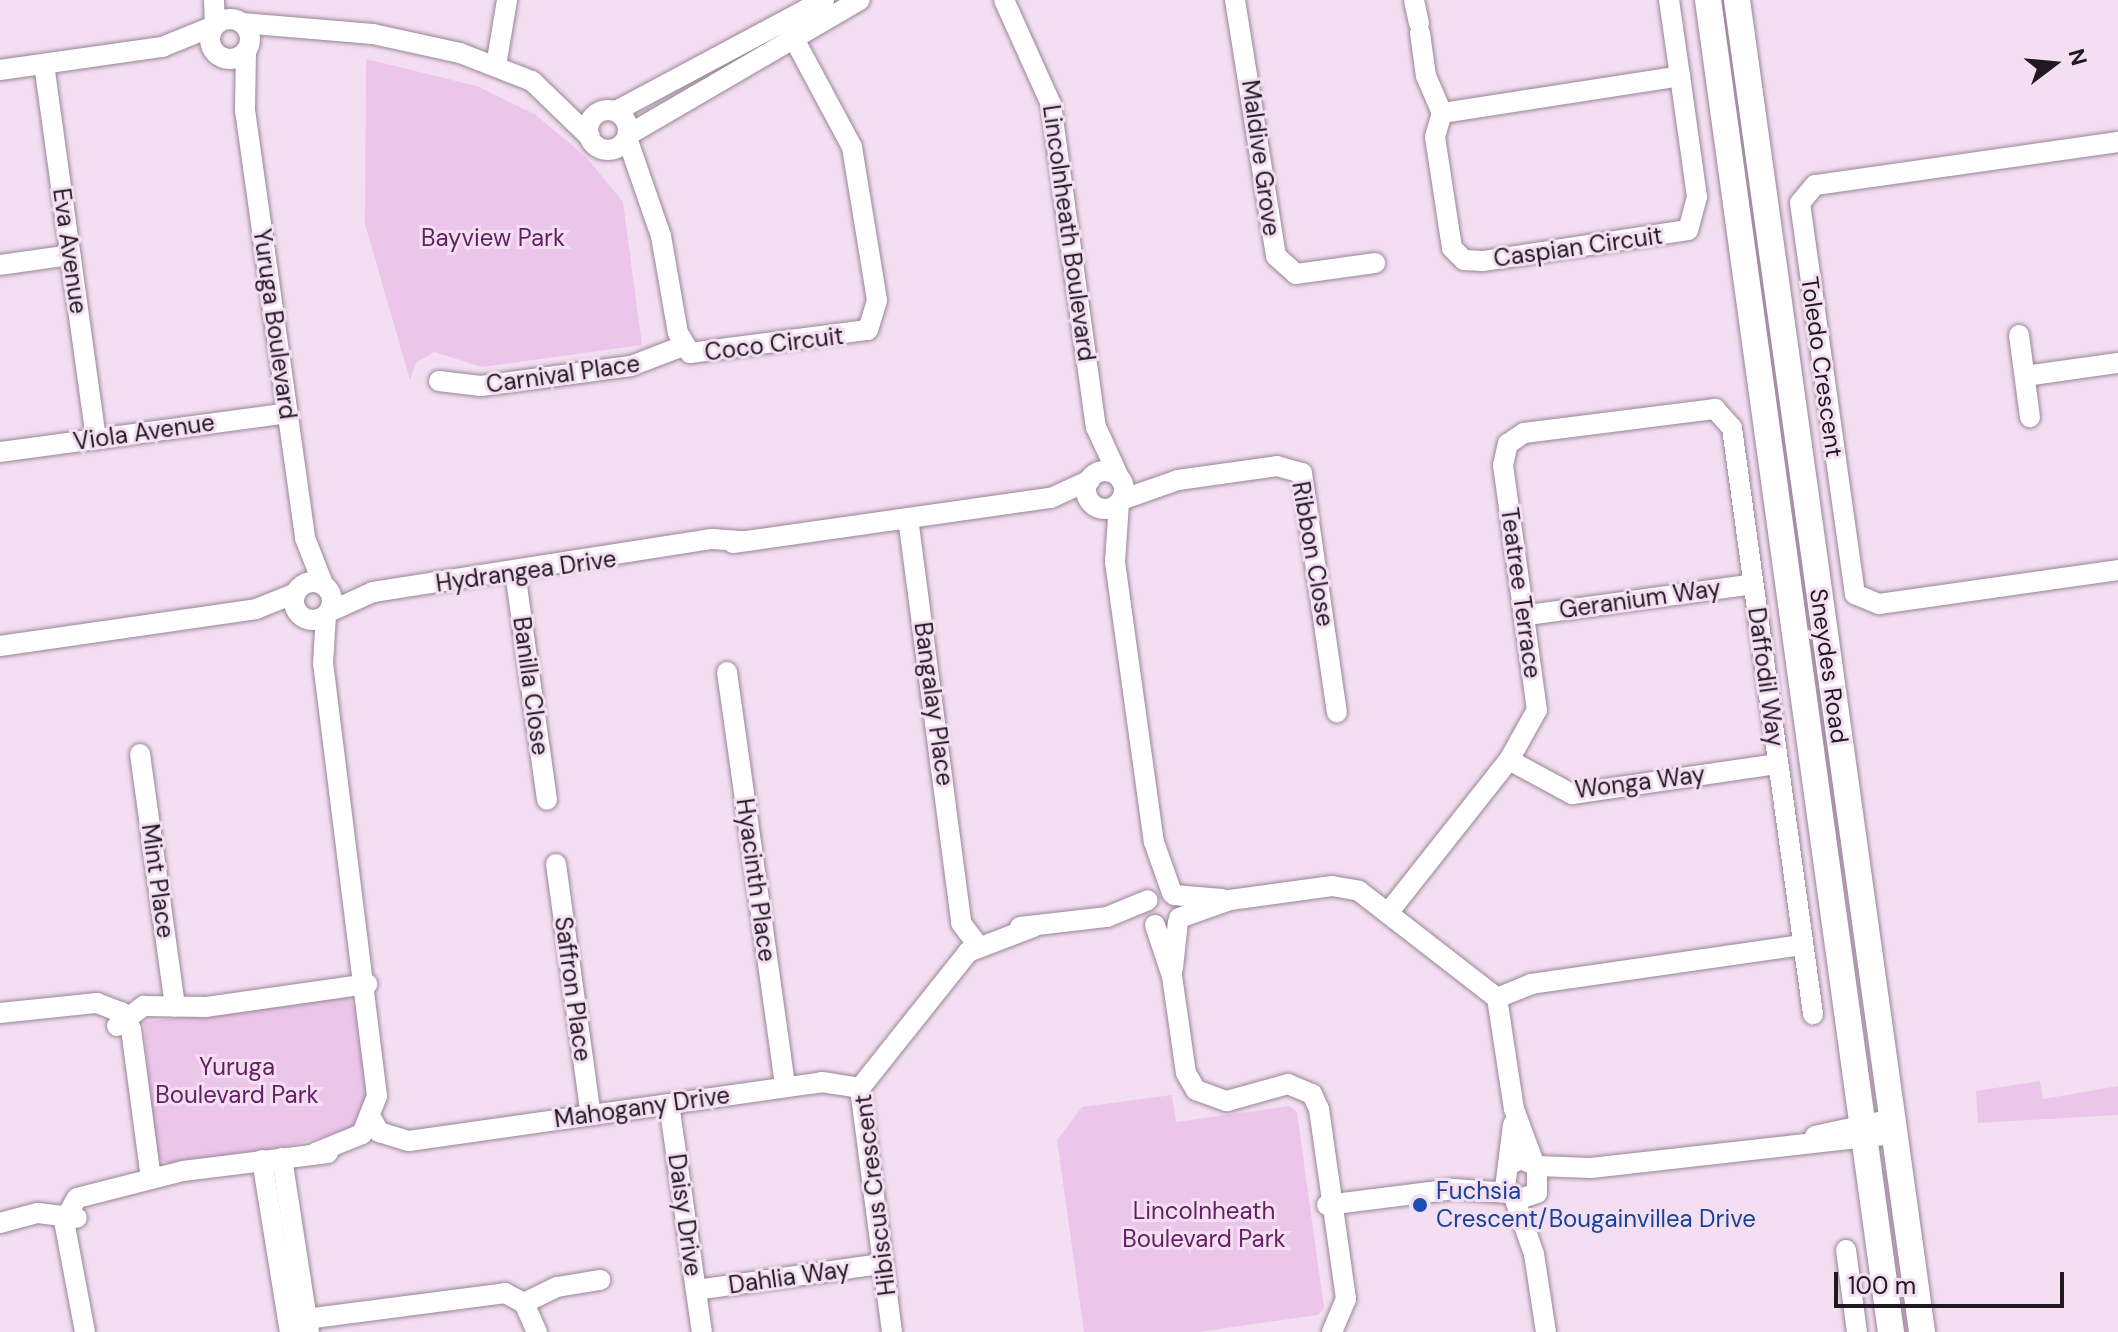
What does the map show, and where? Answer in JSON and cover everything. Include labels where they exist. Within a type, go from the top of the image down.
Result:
[{"type":"main road","name":"Sneydes Road","points":[[1708,0],[1891,1332]]},
{"type":"main road","name":"Sneydes Road","points":[[1737,0],[1922,1332]]},
{"type":"street","points":[[214,0],[215,26]]},
{"type":"street","points":[[225,0],[240,21]]},
{"type":"street","points":[[496,66],[507,0]]},
{"type":"street","points":[[609,150],[789,30],[824,0]]},
{"type":"street","points":[[590,137],[591,119],[860,0]]},
{"type":"street","name":"Lincolnheath Boulevard","points":[[1004,0],[1051,104],[1096,427],[1090,479],[1095,505]]},
{"type":"street","name":"Maldive Grove","points":[[1235,0],[1276,256],[1296,274],[1375,263]]},
{"type":"street","points":[[1414,0],[1426,76],[1442,113],[1680,76],[1669,0]]},
{"type":"street","points":[[0,70],[162,47],[215,26],[240,21],[301,31],[394,37],[496,66],[557,99],[611,111]]},
{"type":"street","name":"Yuruga Boulevard","points":[[240,21],[247,50],[245,110],[305,538],[325,585],[328,614]]},
{"type":"street","name":"Yuruga Boulevard","points":[[215,26],[211,44],[220,56],[245,110]]},
{"type":"street","name":"Coco Circuit","points":[[611,111],[628,136],[634,168],[661,236],[683,346],[702,357],[859,334],[877,313],[852,147],[789,30]]},
{"type":"street","points":[[162,47],[220,56],[301,31]]},
{"type":"street","name":"Eva Avenue","points":[[44,64],[96,439]]},
{"type":"street","name":"Caspian Circuit","points":[[1442,113],[1435,137],[1448,235],[1464,260],[1677,234],[1694,224],[1698,208],[1680,76]]},
{"type":"street","points":[[557,99],[590,137],[634,168]]},
{"type":"street","name":"Toledo Crescent","points":[[2118,142],[1824,183],[1806,188],[1800,203],[1855,594],[1879,604],[2118,570]]},
{"type":"street","points":[[0,265],[70,255]]},
{"type":"street","points":[[2019,335],[2030,417]]},
{"type":"street","name":"Carnival Place","points":[[439,381],[481,386],[631,366],[683,346]]},
{"type":"street","points":[[2025,376],[2118,363]]},
{"type":"street","name":"Teatree Terrace","points":[[1388,913],[1509,760],[1537,710],[1528,615],[1503,465],[1514,437],[1707,408],[1722,412]]},
{"type":"street","name":"Daffodil Way","points":[[1722,412],[1732,428],[1813,1014]]},
{"type":"street","name":"Viola Avenue","points":[[0,452],[287,413]]},
{"type":"street","name":"Lincolnheath Boulevard","points":[[1096,427],[1118,476],[1120,502]]},
{"type":"street","name":"Ribbon Close","points":[[1090,479],[1118,476],[1178,480],[1277,466],[1302,473],[1337,712]]},
{"type":"street","name":"Hydrangea Drive","points":[[1051,498],[1090,479]]},
{"type":"street","name":"Ribbon Close","points":[[1095,505],[1120,502],[1178,480]]},
{"type":"street","name":"Hydrangea Drive","points":[[325,585],[373,592],[1051,498],[1095,505]]},
{"type":"street","points":[[1115,562],[1120,502]]},
{"type":"street","points":[[1095,505],[1115,562],[1154,842],[1173,894],[1178,919],[1172,976]]},
{"type":"street","name":"Bangalay Place","points":[[908,518],[959,889],[973,936]]},
{"type":"street","name":"Yuruga Boulevard","points":[[296,592],[305,538]]},
{"type":"street","name":"Banilla Close","points":[[515,572],[547,800]]},
{"type":"street","name":"Geranium Way","points":[[1528,615],[1753,584]]},
{"type":"street","points":[[0,645],[256,609],[296,592],[325,585]]},
{"type":"street","points":[[296,592],[302,616],[323,664]]},
{"type":"street","name":"Hydrangea Drive","points":[[256,609],[302,616],[328,614],[373,592]]},
{"type":"street","points":[[85,1332],[75,1270],[71,1217],[77,1198],[151,1178],[358,1149],[379,1125],[388,1100],[378,1061],[323,664],[328,614]]},
{"type":"street","name":"Hyacinth Place","points":[[727,672],[785,1087]]},
{"type":"street","name":"Mint Place","points":[[140,754],[171,1008]]},
{"type":"street","name":"Wonga Way","points":[[1509,760],[1572,794],[1778,764]]},
{"type":"street","points":[[1154,842],[1149,899],[1172,976],[1186,1073],[1196,1090],[1211,1101],[1288,1084],[1312,1094],[1327,1205],[1346,1299],[1332,1332]]},
{"type":"street","name":"Saffron Place","points":[[556,864],[591,1115]]},
{"type":"street","points":[[1230,900],[1348,885],[1497,998],[1514,1109],[1536,1164],[1538,1192],[1534,1254],[1546,1332]]},
{"type":"street","name":"Hibiscus Crescent","points":[[892,1332],[860,1088],[973,936],[1107,917],[1149,899],[1173,894],[1230,900]]},
{"type":"street","name":"Hibiscus Crescent","points":[[1107,917],[1154,924],[1178,919],[1230,900]]},
{"type":"street","points":[[1497,998],[1531,984],[1802,945]]},
{"type":"street","points":[[0,1013],[80,1005],[123,1022],[171,1008],[367,984]]},
{"type":"street","points":[[123,1022],[151,1178]]},
{"type":"street","name":"Mahogany Drive","points":[[379,1125],[424,1137],[785,1087],[833,1082],[860,1088]]},
{"type":"street","name":"Daisy Drive","points":[[669,1104],[701,1330]]},
{"type":"street","points":[[1514,1109],[1507,1167],[1511,1195],[1534,1254]]},
{"type":"street","points":[[1454,1189],[1507,1167],[1536,1164],[1591,1168],[1894,1127]]},
{"type":"street","points":[[272,1159],[302,1328],[420,1310],[495,1292],[524,1303],[537,1332]]},
{"type":"street","points":[[1327,1205],[1454,1189],[1511,1195],[1538,1192],[1591,1168]]},
{"type":"street","points":[[0,1223],[71,1217]]},
{"type":"street","points":[[1846,1250],[1857,1332]]},
{"type":"street","name":"Dahlia Way","points":[[696,1290],[882,1264]]},
{"type":"street","points":[[524,1303],[557,1287],[600,1280]]},
{"type":"green space","name":"Bayview Park","points":[[366,59],[477,86],[536,115],[586,157],[623,202],[642,345],[482,367],[434,352],[416,363],[410,380],[365,224]]},
{"type":"green space","points":[[1755,188],[1843,834],[1843,873],[1837,873],[1742,190]]},
{"type":"green space","name":"Yuruga Boulevard Park","points":[[348,997],[360,1015],[370,1090],[362,1125],[293,1145],[169,1164],[155,1157],[144,1022]]},
{"type":"green space","points":[[2040,1081],[2043,1099],[2118,1086],[2118,1115],[1978,1123],[1976,1091]]},
{"type":"green space","name":"Lincolnheath Boulevard Park","points":[[1172,1095],[1176,1122],[1289,1106],[1297,1112],[1324,1308],[1318,1315],[1199,1332],[1084,1332],[1057,1140],[1082,1107]]},
{"type":"green space","points":[[1892,1169],[1915,1332],[1902,1332],[1879,1171]]},
{"type":"place","name":"Fuchsia Crescent/Bougainvillea Drive","points":[[1420,1205]]}]
